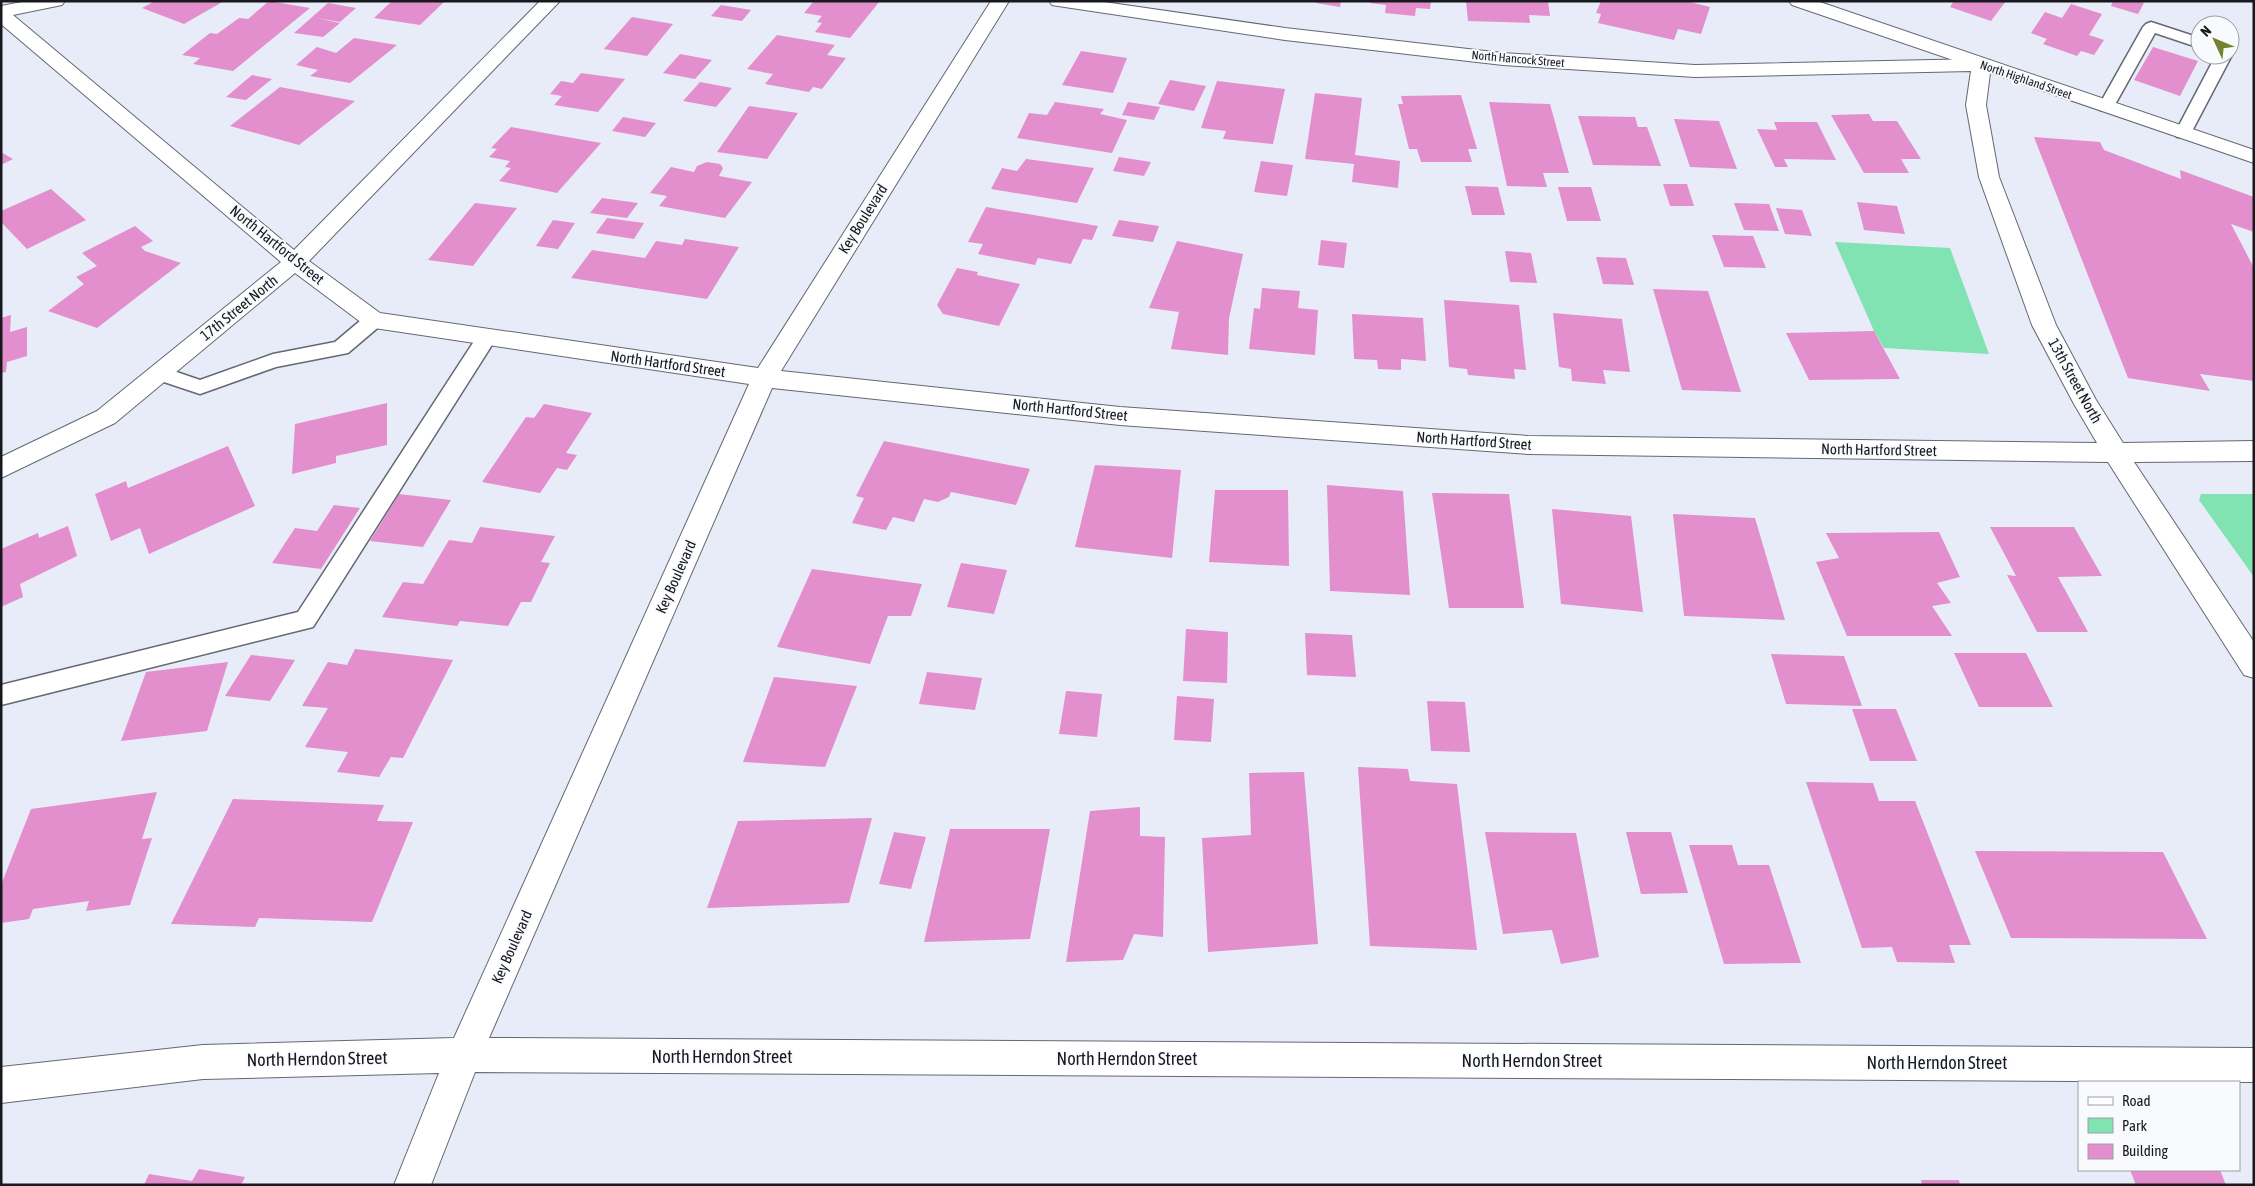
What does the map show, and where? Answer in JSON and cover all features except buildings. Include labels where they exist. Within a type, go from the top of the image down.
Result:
[{"type":"street","points":[[1,13],[56,1]]},
{"type":"street","name":"17th Street North","points":[[1,468],[106,417],[295,262],[473,78],[551,1]]},
{"type":"street","name":"Key Boulevard","points":[[412,1185],[464,1055],[764,378],[1000,1]]},
{"type":"street","name":"North Hancock Street","points":[[1058,1],[1285,34],[1503,59],[1695,71],[1981,65]]},
{"type":"street","name":"North Highland Street","points":[[1798,1],[2254,157]]},
{"type":"street","name":"North Hartford Street","points":[[1,13],[295,262],[374,320],[764,378],[1120,416],[1528,445],[2115,452],[2254,451]]},
{"type":"street","name":"13th Street North","points":[[1981,65],[1976,105],[1989,177],[2044,326],[2086,404],[2115,452],[2254,666]]},
{"type":"street","name":"North Herndon Street","points":[[1,1085],[203,1062],[464,1055],[2254,1065]]},
{"type":"lane","points":[[2106,107],[2151,27],[2190,40]]},
{"type":"lane","points":[[2183,133],[2219,65]]},
{"type":"lane","points":[[159,374],[200,386],[273,361],[341,348],[374,320]]},
{"type":"lane","points":[[1,695],[305,620],[487,337]]},
{"type":"green space","points":[[1835,242],[1950,248],[1989,354],[1884,348],[1874,331]]},
{"type":"green space","points":[[2201,494],[2254,494],[2254,577],[2199,500]]}]
